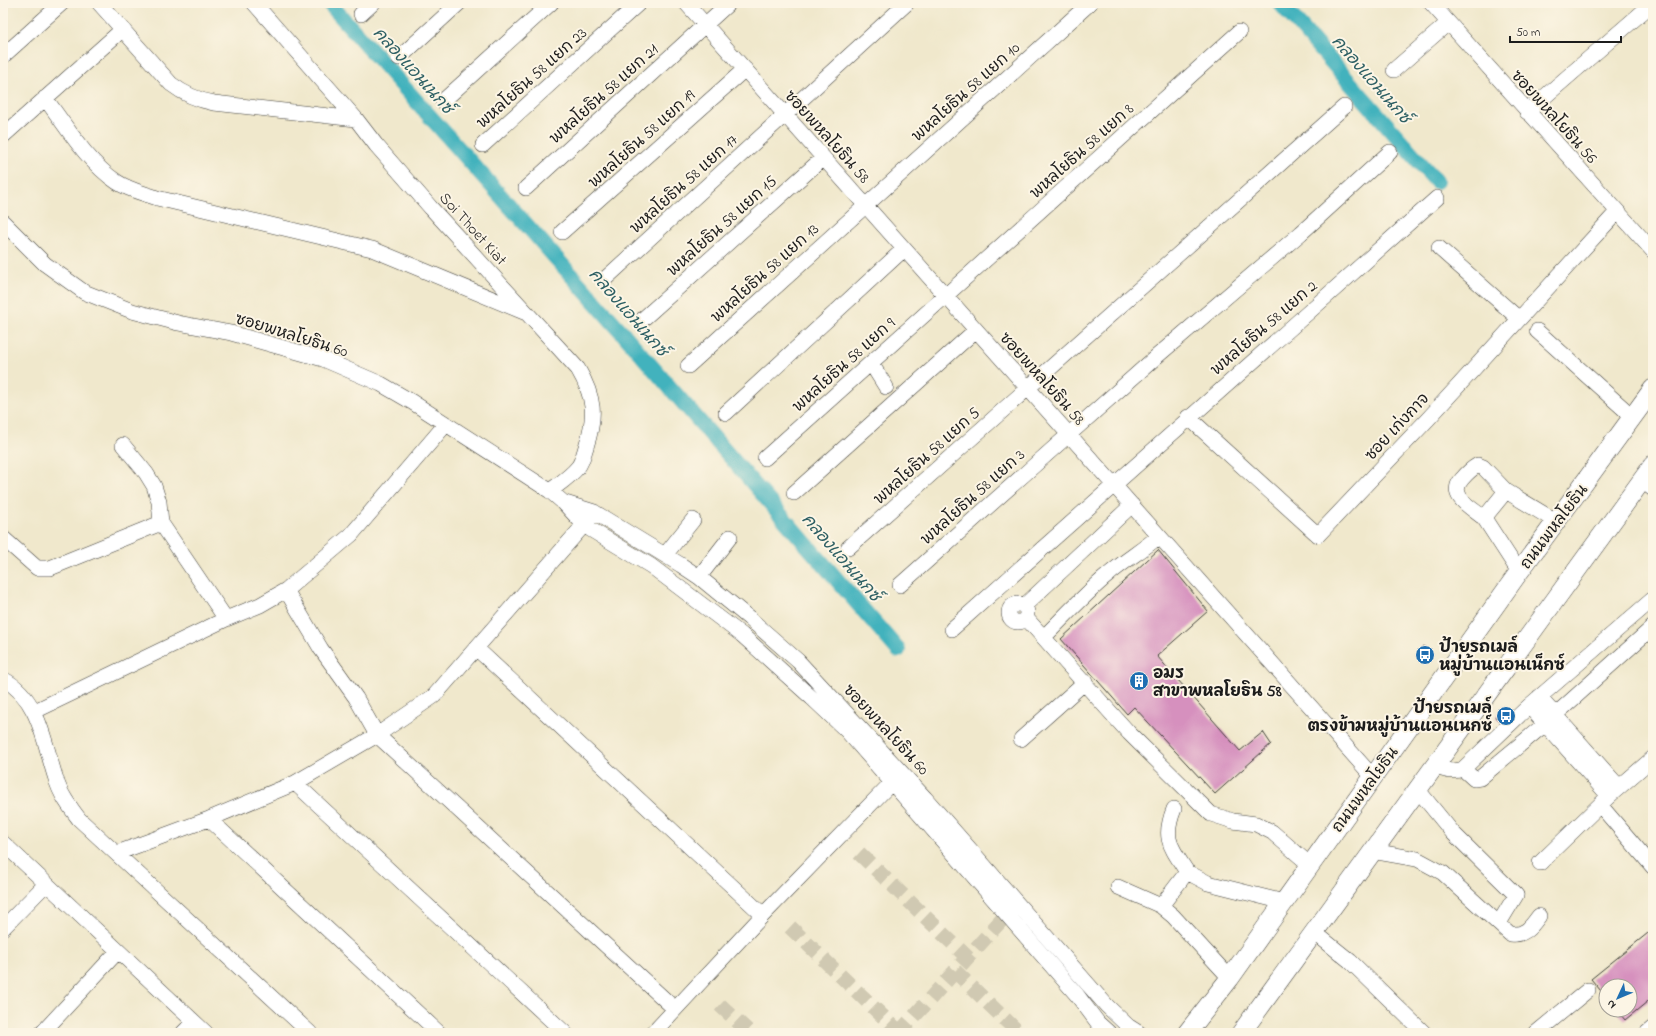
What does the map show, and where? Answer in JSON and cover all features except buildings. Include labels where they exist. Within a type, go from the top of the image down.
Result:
[{"type":"main road","name":"ถนนพหลโยธิน","points":[[1187,1033],[1230,978],[1519,572],[1653,389]]},
{"type":"main road","points":[[1241,1033],[1434,766],[1647,485],[1653,465]]},
{"type":"street","points":[[3,55],[62,3]]},
{"type":"street","points":[[99,3],[171,84],[180,92],[214,103],[356,119]]},
{"type":"street","name":"Soi Thoet Kiat","points":[[254,3],[356,119],[376,145],[578,369],[588,386],[592,397],[593,415],[591,430],[579,467],[550,491]]},
{"type":"street","points":[[361,14],[373,3]]},
{"type":"street","points":[[399,58],[459,3]]},
{"type":"street","points":[[443,101],[551,3]]},
{"type":"street","name":"พหลโยธิน 58 แยก 23","points":[[483,145],[639,3]]},
{"type":"street","name":"ซอยพหลโยธิน 58","points":[[686,3],[1373,777]]},
{"type":"street","name":"พหลโยธิน 58 แยก 21","points":[[526,188],[730,3]]},
{"type":"street","name":"พหลโยธิน 58 แยก 17","points":[[605,278],[907,3]]},
{"type":"street","name":"พหลโยธิน 58 แยก 10","points":[[865,205],[1090,3]]},
{"type":"street","name":"ซอยพหลโยธิน 56","points":[[1431,3],[1653,252]]},
{"type":"street","points":[[1527,112],[1653,3]]},
{"type":"street","points":[[1394,70],[1448,23]]},
{"type":"street","points":[[3,136],[123,29]]},
{"type":"street","name":"พหลโยธิน 58 แยก 8","points":[[946,296],[1240,32]]},
{"type":"street","name":"พหลโยธิน 58 แยก 19","points":[[562,232],[745,69]]},
{"type":"street","points":[[45,98],[98,166],[116,181],[132,190],[157,198],[260,221],[372,249],[526,313]]},
{"type":"street","name":"พหลโยธิน 58 แยก 5","points":[[848,548],[1344,107]]},
{"type":"street","name":"พหลโยธิน 58 แยก 3","points":[[900,585],[1069,435],[1301,233],[1390,152]]},
{"type":"street","name":"พหลโยธิน 58 แยก 15","points":[[643,319],[823,158]]},
{"type":"street","name":"พหลโยธิน 58 แยก 2","points":[[952,628],[1188,417],[1437,198]]},
{"type":"street","name":"พหลโยธิน 58 แยก 13","points":[[688,366],[865,205]]},
{"type":"street","name":"ซอย เก่งกาจ","points":[[1188,417],[1318,535],[1428,419],[1518,318],[1617,212]]},
{"type":"street","name":"ซอยพหลโยธิน 60","points":[[3,222],[45,264],[84,292],[132,311],[178,323],[231,333],[323,359],[380,384],[446,424],[550,491],[564,503],[585,526],[651,566],[742,635],[897,777]]},
{"type":"street","points":[[1439,248],[1518,318]]},
{"type":"street","points":[[726,413],[904,249]]},
{"type":"street","name":"พหลโยธิน 58 แยก 9","points":[[765,458],[946,296]]},
{"type":"street","points":[[794,493],[976,330]]},
{"type":"street","points":[[1537,331],[1633,416]]},
{"type":"street","points":[[871,363],[886,387]]},
{"type":"street","points":[[35,711],[226,619],[260,605],[286,590],[351,535],[446,424]]},
{"type":"street","points":[[123,445],[146,473],[154,486],[159,502],[161,523],[226,619]]},
{"type":"street","points":[[1519,572],[1484,518],[1457,496],[1457,484],[1471,468],[1478,465],[1483,467],[1506,491],[1557,522]]},
{"type":"street","points":[[1484,518],[1506,491]]},
{"type":"street","name":"ซอยพหลโยธิน 60","points":[[564,503],[594,512],[665,554],[699,577],[798,660],[920,803],[1107,1006],[1128,1026],[1139,1033]]},
{"type":"street","points":[[1132,505],[1025,612],[1044,637],[1129,733],[1211,814],[1233,821],[1256,824],[1272,832],[1310,865]]},
{"type":"street","points":[[117,854],[209,819],[295,783],[377,735],[434,696],[585,526],[594,512]]},
{"type":"street","points":[[665,554],[693,520]]},
{"type":"street","points":[[3,538],[26,560],[37,568],[50,568],[161,523]]},
{"type":"street","points":[[1044,637],[1107,575],[1134,554],[1144,549],[1159,536]]},
{"type":"street","points":[[699,577],[730,537]]},
{"type":"street","points":[[286,590],[322,649],[356,698],[377,735],[675,1009]]},
{"type":"street","points":[[1434,766],[1446,770],[1456,771],[1463,769],[1534,702],[1653,599]]},
{"type":"street","points":[[1463,769],[1474,779],[1480,778],[1550,720],[1653,627]]},
{"type":"street","points":[[476,648],[763,915]]},
{"type":"street","points":[[3,679],[16,686],[35,711],[56,780],[67,803],[80,819],[310,1033]]},
{"type":"street","points":[[1021,739],[1085,682]]},
{"type":"street","points":[[1534,702],[1610,796],[1653,867]]},
{"type":"street","points":[[1540,863],[1610,796],[1653,758]]},
{"type":"street","points":[[653,1033],[763,915],[897,777]]},
{"type":"street","points":[[295,783],[565,1033]]},
{"type":"street","points":[[1418,790],[1453,833],[1516,895],[1499,923]]},
{"type":"street","name":"ซอยพหลโยธิน 60","points":[[920,803],[1077,995],[1094,1028],[1109,1033]]},
{"type":"street","points":[[1174,809],[1170,820],[1168,839],[1187,872],[1208,883],[1284,902]]},
{"type":"street","points":[[209,819],[439,1033]]},
{"type":"street","points":[[3,843],[206,1033]]},
{"type":"street","points":[[1372,850],[1418,859],[1443,873],[1510,934],[1518,935],[1528,930],[1540,916]]},
{"type":"street","points":[[1161,906],[1187,872]]},
{"type":"street","points":[[3,928],[46,884]]},
{"type":"street","points":[[1118,888],[1161,906],[1174,916],[1230,978]]},
{"type":"street","points":[[1314,932],[1350,962],[1424,1033]]},
{"type":"street","points":[[42,1033],[118,951]]},
{"type":"street","points":[[1536,1033],[1588,990]]},
{"type":"street","points":[[183,1033],[194,1022]]},
{"type":"street","points":[[1646,1033],[1653,1028]]},
{"type":"waterway","name":"คลองแอนเนกซ์","points":[[329,3],[620,330],[898,650]]},
{"type":"waterway","name":"คลองแอนเนกซ์","points":[[1280,3],[1436,181]]},
{"type":"tunnel","points":[[859,853],[968,958]]},
{"type":"tunnel","points":[[899,1033],[1007,914]]},
{"type":"tunnel","points":[[790,927],[900,1033]]},
{"type":"tunnel","points":[[955,971],[1019,1033]]},
{"type":"tunnel","points":[[720,1005],[750,1033]]},
{"type":"place","name":"ป้ายรถเมล์ หมู่บ้านแอนเน็กซ์","points":[[1425,655]]},
{"type":"place","name":"อมร สาขาพหลโยธิน 58","points":[[1139,681]]},
{"type":"place","name":"ป้ายรถเมล์ ตรงข้ามหมู่บ้านแอนเนกซ์","points":[[1506,716]]}]
